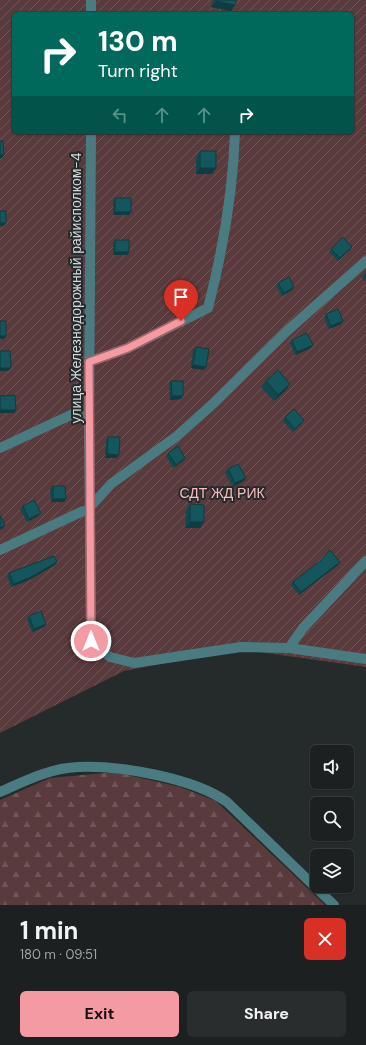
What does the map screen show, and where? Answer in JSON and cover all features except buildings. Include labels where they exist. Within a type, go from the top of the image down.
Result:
[{"type":"street","points":[[91,0],[91,12]]},
{"type":"street","name":"улица Железнодорожный райисполком-4","points":[[90,134],[89,419],[86,509],[91,641],[110,657],[134,663],[241,647],[290,648],[366,659]]},
{"type":"street","points":[[89,362],[128,348],[208,308],[217,273],[233,177],[235,134]]},
{"type":"street","points":[[0,550],[86,509],[111,484],[177,436],[216,402],[288,330],[366,261]]},
{"type":"street","points":[[0,448],[75,413],[89,419]]},
{"type":"street","points":[[290,648],[303,628],[366,561]]},
{"type":"street","points":[[0,792],[39,775],[77,767],[119,768],[199,786],[214,793],[227,802],[334,905]]},
{"type":"green space","name":"СДТ ЖД РИК","points":[[0,0],[366,0],[366,667],[238,649],[124,671],[0,733]]},
{"type":"green space","points":[[115,772],[180,787],[216,801],[310,891],[310,893],[312,893],[325,905],[0,905],[0,800],[50,778]]},
{"type":"route","points":[[91,641],[89,362],[128,348],[181,321]]}]
